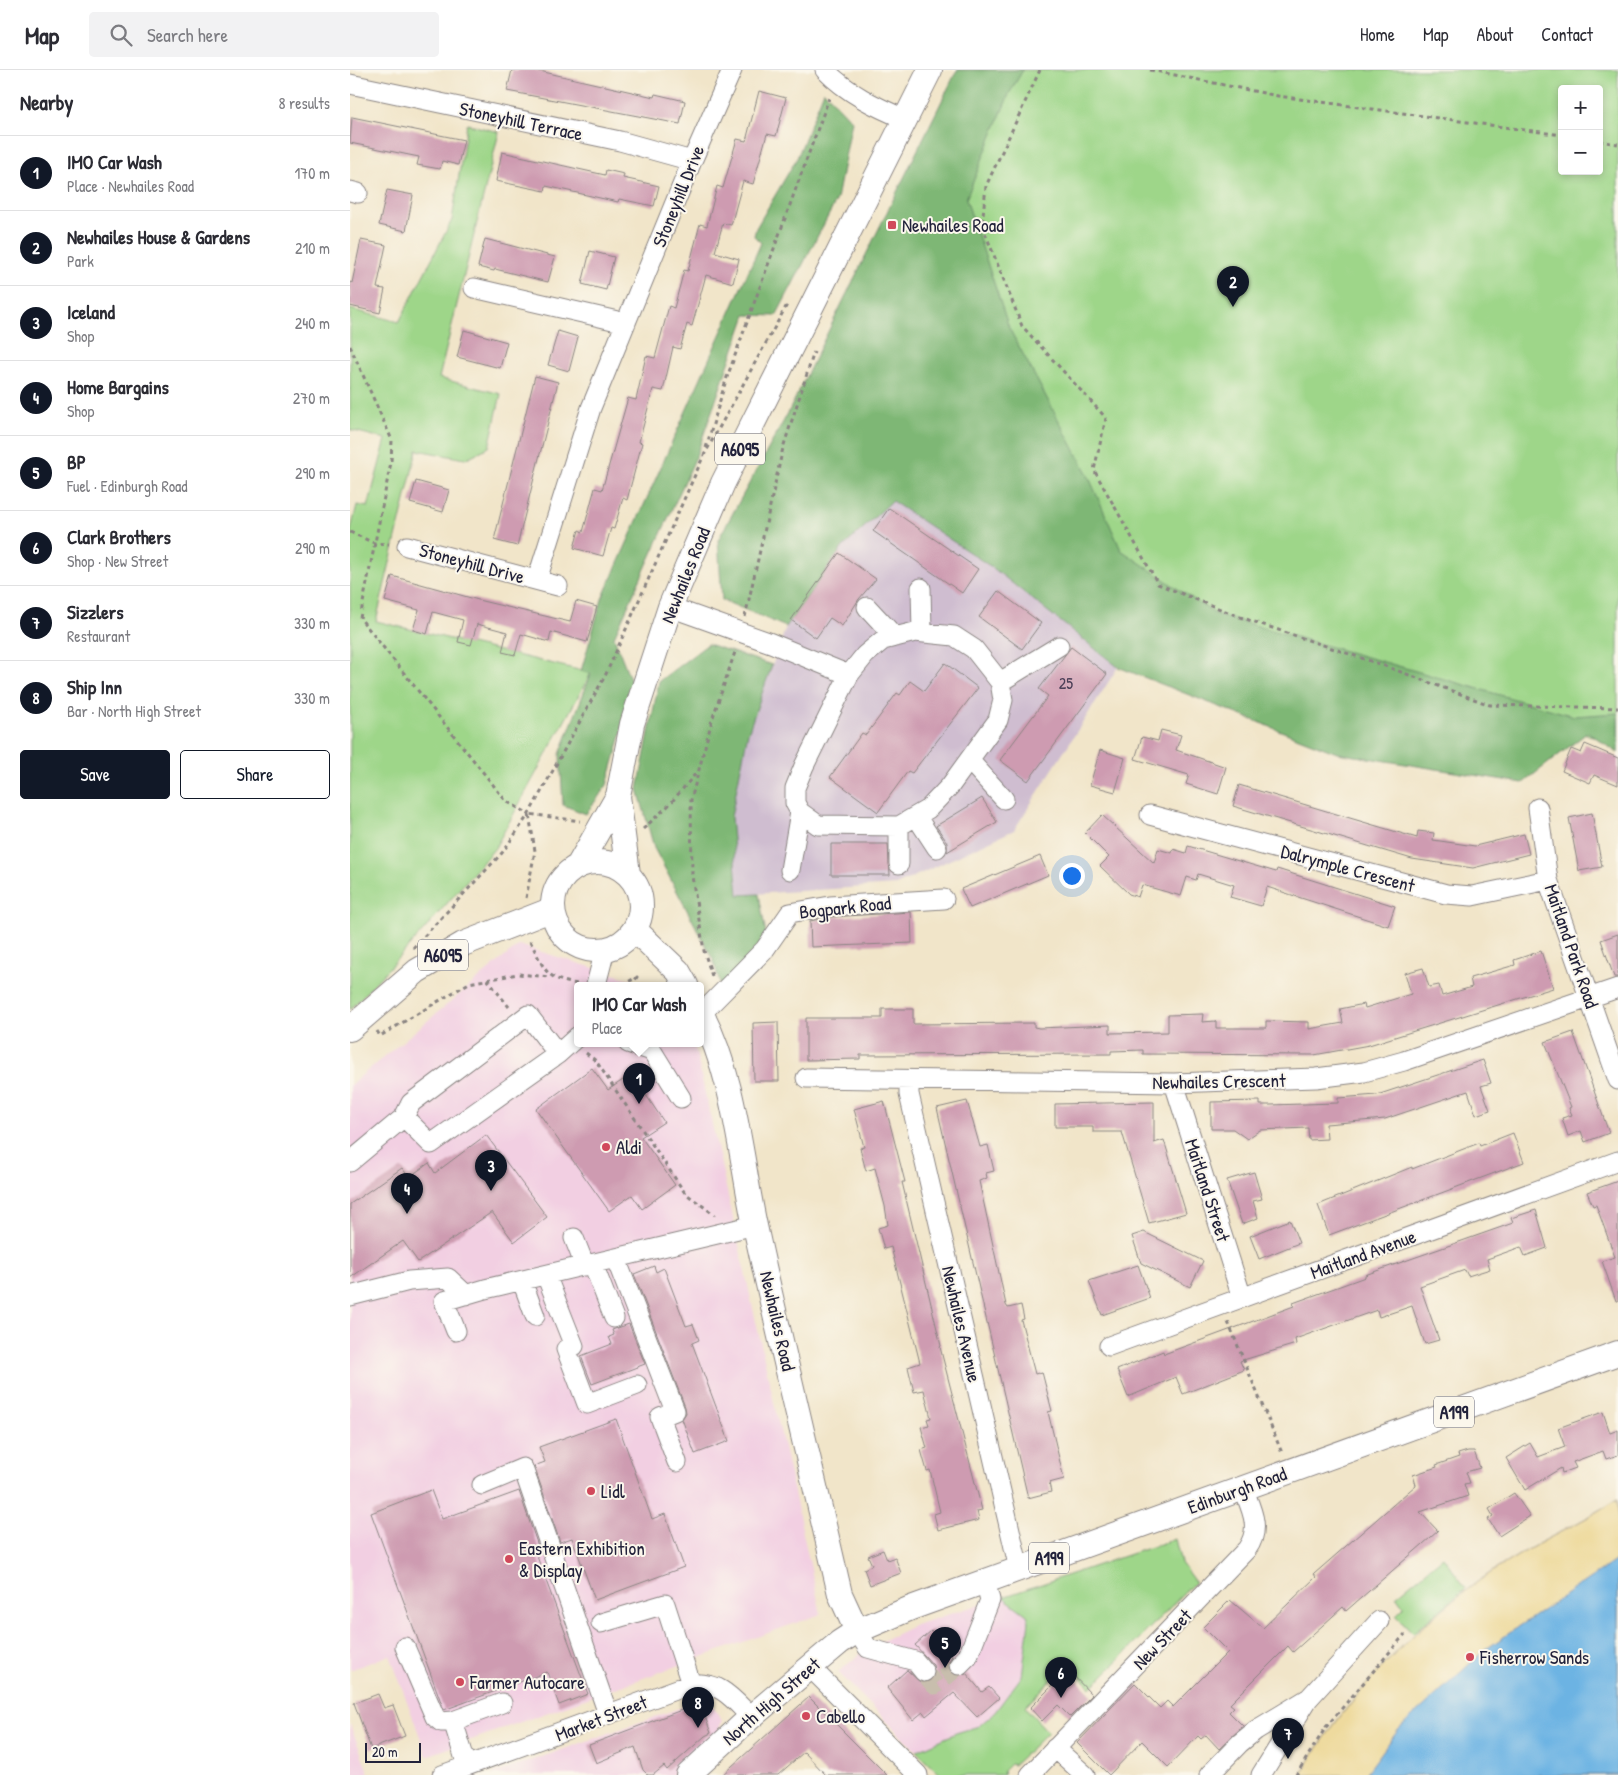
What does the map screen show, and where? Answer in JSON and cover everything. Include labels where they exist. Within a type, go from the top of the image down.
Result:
[{"type":"main road","name":"Newhailes Road","points":[[635,930],[640,916],[641,901],[637,886],[628,874],[612,827],[632,724],[670,607],[723,483],[930,70]]},
{"type":"main road","points":[[612,827],[578,866],[567,874],[559,884],[554,896],[553,909],[556,923],[564,936],[576,945],[590,950],[605,950],[620,944],[635,930],[678,971],[684,982]]},
{"type":"main road","points":[[578,866],[591,862],[604,862],[617,866],[628,874]]},
{"type":"main road","name":"A6095","points":[[358,1023],[417,971],[463,944],[553,909]]},
{"type":"main road","name":"Newhailes Road","points":[[704,1019],[715,1044],[727,1084],[755,1225],[840,1594],[857,1631]]},
{"type":"main road","name":"Edinburgh Road","points":[[857,1631],[911,1608],[1618,1353]]},
{"type":"main road","name":"North High Street","points":[[688,1775],[751,1717],[840,1642],[857,1631]]},
{"type":"street","name":"Stoneyhill Drive","points":[[537,580],[590,408],[692,161],[732,70]]},
{"type":"street","points":[[830,76],[873,106],[905,119]]},
{"type":"street","name":"Stoneyhill Terrace","points":[[350,84],[620,141],[692,161]]},
{"type":"street","points":[[474,288],[626,323]]},
{"type":"street","name":"Stoneyhill Drive","points":[[407,546],[558,586]]},
{"type":"street","points":[[921,588],[922,632]]},
{"type":"street","points":[[670,607],[771,643],[850,675]]},
{"type":"street","points":[[867,607],[895,637]]},
{"type":"street","points":[[922,632],[954,636],[974,649],[1000,682],[1003,700],[998,720],[950,786],[928,808],[899,826],[818,825],[800,812],[795,803],[795,788],[804,766],[850,675],[865,654],[883,640],[922,632]]},
{"type":"street","points":[[1000,682],[1059,646]]},
{"type":"street","points":[[969,760],[1004,799]]},
{"type":"street","name":"Maitland Park Road","points":[[1538,808],[1548,880],[1618,1080]]},
{"type":"street","points":[[790,870],[800,812]]},
{"type":"street","name":"Dalrymple Crescent","points":[[1150,814],[1446,894],[1472,896],[1548,880]]},
{"type":"street","points":[[916,816],[937,848]]},
{"type":"street","points":[[899,826],[899,864]]},
{"type":"street","name":"Bogpark Road","points":[[704,1009],[766,949],[790,913],[830,906],[944,899]]},
{"type":"street","points":[[597,982],[605,950]]},
{"type":"street","name":"Newhailes Crescent","points":[[806,1078],[1174,1083],[1316,1078],[1364,1072],[1404,1061],[1618,988]]},
{"type":"street","points":[[350,1162],[404,1117],[411,1103],[528,1016],[569,1044],[431,1144],[404,1117]]},
{"type":"street","points":[[639,1047],[652,1052],[681,1098]]},
{"type":"street","name":"Newhailes Avenue","points":[[909,1080],[909,1094],[1019,1569]]},
{"type":"street","name":"Maitland Street","points":[[1174,1083],[1242,1298]]},
{"type":"street","name":"Maitland Avenue","points":[[1108,1346],[1618,1161]]},
{"type":"street","points":[[456,1331],[444,1301],[755,1225]]},
{"type":"street","points":[[574,1238],[614,1318]]},
{"type":"street","points":[[616,1259],[674,1411],[660,1417],[677,1462]]},
{"type":"street","points":[[546,1275],[574,1346],[566,1349],[587,1404],[637,1384]]},
{"type":"street","points":[[350,1296],[409,1281],[448,1278],[466,1295]]},
{"type":"street","points":[[522,1281],[535,1316]]},
{"type":"street","points":[[482,1485],[523,1468],[608,1714]]},
{"type":"street","name":"New Street","points":[[1030,1775],[1222,1577],[1252,1542],[1256,1523],[1243,1488]]},
{"type":"street","points":[[959,1665],[968,1656],[990,1600],[985,1581]]},
{"type":"street","points":[[601,1623],[665,1604],[691,1684]]},
{"type":"street","points":[[1264,1769],[1309,1698],[1379,1621]]},
{"type":"street","points":[[857,1631],[868,1648],[915,1661],[924,1672]]},
{"type":"street","points":[[405,1648],[435,1717],[441,1722],[452,1721],[502,1703]]},
{"type":"street","points":[[810,1667],[918,1775]]},
{"type":"street","name":"Market Street","points":[[442,1775],[691,1684],[708,1683],[723,1690],[751,1717]]},
{"type":"street","points":[[1209,1775],[1240,1743],[1256,1730],[1309,1698]]},
{"type":"street","points":[[452,1721],[468,1766]]},
{"type":"street","points":[[1240,1743],[1253,1744],[1262,1750],[1264,1769]]},
{"type":"street","points":[[1055,1748],[1085,1775]]},
{"type":"path","points":[[1040,70],[986,186],[982,225],[1022,326],[1106,418],[1094,470],[1158,584],[1240,617],[1385,666],[1490,705],[1618,708]]},
{"type":"path","points":[[1150,70],[1278,96],[1558,133]]},
{"type":"path","points":[[703,457],[726,380],[830,76]]},
{"type":"path","points":[[1603,142],[1618,144]]},
{"type":"path","points":[[411,949],[502,853],[529,814],[606,674],[703,457],[793,295]]},
{"type":"path","points":[[350,346],[392,440],[392,462],[360,618],[506,800],[529,814],[638,833],[669,805],[699,770]]},
{"type":"path","points":[[350,532],[374,543],[407,546]]},
{"type":"path","points":[[529,814],[535,851],[532,878],[519,922],[550,977]]},
{"type":"path","points":[[358,1023],[380,1036],[469,983],[487,979],[518,974],[550,977],[562,982],[574,983]]},
{"type":"path","points":[[628,982],[637,977],[634,982]]},
{"type":"path","points":[[487,979],[520,1021]]},
{"type":"path","points":[[574,1047],[596,1060],[685,1193],[716,1216],[730,1232]]},
{"type":"path","points":[[1221,1306],[1289,1471]]},
{"type":"path","points":[[1296,1775],[1326,1727],[1405,1634]]},
{"type":"shaded area","points":[[892,501],[993,568],[1118,667],[1014,830],[896,885],[738,895],[731,817],[748,733],[786,627],[842,548]]},
{"type":"shaded area","points":[[519,945],[639,982],[574,982],[574,1047],[695,1047],[821,1614],[427,1756],[390,1655],[350,1670],[350,1085]]},
{"type":"shaded area","points":[[1003,1597],[1027,1615],[1029,1621],[1022,1676],[995,1712],[979,1726],[955,1733],[916,1751],[838,1672],[868,1648],[915,1625]]},
{"type":"shaded area","points":[[708,1698],[722,1721],[717,1735],[672,1775],[491,1775]]},
{"type":"shaded area","points":[[350,1724],[369,1774],[367,1775],[350,1775]]},
{"type":"green space","points":[[957,70],[1023,70],[1009,94],[966,199],[1009,328],[1087,473],[1121,550],[1215,614],[1574,716],[1618,713],[1618,753],[1588,732],[1523,783],[1337,753],[1118,667],[993,568],[892,501],[842,548],[786,627],[722,600],[718,540],[788,413]]},
{"type":"green space","points":[[959,70],[1618,70],[1618,743],[1132,610],[785,444]]},
{"type":"green space","points":[[824,91],[852,121],[837,199],[776,316],[746,315],[695,459],[614,637],[634,689],[607,785],[586,814],[563,805],[560,754],[591,674],[581,671],[602,599],[761,243],[754,236],[756,228],[797,158]]},
{"type":"green space","points":[[467,124],[499,132],[439,378],[501,394],[489,447],[465,459],[417,450],[376,621],[591,673],[495,848],[424,930],[350,1010],[350,534],[357,505],[368,507],[386,439],[350,430],[350,309],[399,322],[452,220]]},
{"type":"green space","points":[[708,644],[772,665],[748,733],[731,817],[738,895],[759,894],[767,940],[721,987],[713,959],[654,848],[638,789],[659,681]]},
{"type":"green space","points":[[1175,1539],[1181,1563],[1195,1582],[1091,1688],[1067,1664],[1025,1707],[1048,1732],[1014,1765],[1010,1764],[1003,1771],[1004,1775],[941,1775],[916,1751],[956,1733],[979,1726],[995,1712],[1022,1676],[1029,1621],[1027,1615],[1003,1597]]},
{"type":"green space","points":[[1443,1557],[1466,1588],[1413,1633],[1396,1615],[1404,1607],[1396,1596]]},
{"type":"sand","name":"Fisherrow Sands","points":[[1618,1499],[1618,1775],[1301,1775],[1320,1745],[1366,1685],[1393,1656],[1450,1603],[1509,1561]]},
{"type":"water","points":[[1618,1559],[1618,1775],[1365,1775],[1399,1729],[1486,1649]]},
{"type":"building","points":[[512,70],[535,70],[654,97],[655,94],[685,101],[680,124],[507,91]]},
{"type":"building","points":[[759,91],[786,98],[776,136],[767,134],[753,184],[743,181],[731,225],[723,223],[715,252],[739,259],[733,283],[706,275],[692,326],[687,324],[680,349],[673,347],[663,391],[653,389],[639,442],[642,443],[627,500],[623,498],[614,529],[611,528],[603,556],[574,548],[579,530],[583,532],[595,488],[602,490],[628,398],[636,400],[646,356],[655,358],[669,306],[674,308],[684,270],[688,271],[700,224],[707,226],[717,186],[723,188],[737,139],[746,141]]},
{"type":"building","points":[[352,117],[464,140],[458,165],[442,161],[440,169],[417,165],[419,157],[350,143]]},
{"type":"building","points":[[502,152],[605,175],[606,170],[624,174],[623,178],[659,186],[654,206],[619,199],[618,202],[546,186],[545,191],[496,181]]},
{"type":"building","points":[[387,190],[413,195],[406,231],[379,225]]},
{"type":"building","points":[[485,239],[555,257],[548,282],[495,269],[494,271],[478,267]]},
{"type":"building","points":[[361,240],[386,245],[377,288],[385,289],[380,313],[350,306],[350,282],[352,283]]},
{"type":"building","points":[[590,251],[614,257],[606,290],[582,284]]},
{"type":"building","points":[[464,330],[507,342],[500,368],[457,357]]},
{"type":"building","points":[[558,331],[578,337],[569,371],[548,365]]},
{"type":"building","points":[[535,376],[558,382],[517,546],[494,540]]},
{"type":"building","points":[[416,481],[449,490],[443,512],[410,503]]},
{"type":"building","points":[[889,508],[978,569],[962,593],[873,531]]},
{"type":"building","points":[[839,553],[876,579],[859,599],[842,626],[830,618],[816,638],[791,620]]},
{"type":"building","points":[[392,576],[482,601],[570,622],[576,601],[597,607],[587,642],[551,632],[549,642],[521,634],[515,655],[502,652],[507,632],[477,624],[471,645],[458,642],[463,620],[433,612],[427,634],[413,630],[419,610],[385,601]]},
{"type":"building","points":[[998,591],[1041,623],[1022,649],[979,617]]},
{"type":"building","points":[[1071,647],[1107,674],[1028,781],[1000,760],[1048,696],[1039,689]]},
{"type":"building","points":[[945,663],[978,688],[912,773],[908,771],[878,812],[830,777],[862,733],[866,735],[897,693],[900,695],[910,681],[924,691]]},
{"type":"building","points":[[1161,730],[1181,735],[1176,750],[1226,767],[1218,794],[1186,784],[1189,775],[1135,759],[1142,737],[1158,741]]},
{"type":"building","points":[[1585,744],[1618,758],[1618,785],[1594,775],[1590,783],[1562,771],[1571,749],[1581,753]]},
{"type":"building","points":[[1100,750],[1125,758],[1115,792],[1090,785]]},
{"type":"building","points":[[1239,785],[1417,838],[1418,831],[1434,833],[1433,840],[1475,846],[1524,834],[1529,854],[1473,868],[1412,859],[1233,806]]},
{"type":"building","points":[[982,798],[997,822],[947,852],[947,842],[936,826]]},
{"type":"building","points":[[1592,813],[1602,867],[1579,871],[1569,818]]},
{"type":"building","points":[[1102,815],[1154,863],[1158,849],[1172,853],[1173,849],[1186,853],[1188,846],[1276,872],[1277,869],[1395,906],[1388,926],[1267,887],[1261,906],[1230,897],[1234,885],[1198,874],[1196,880],[1187,877],[1181,896],[1142,885],[1138,897],[1129,894],[1100,866],[1109,857],[1085,833]]},
{"type":"building","points":[[831,844],[888,844],[890,875],[831,875]]},
{"type":"building","points":[[1040,856],[1048,875],[970,908],[961,889]]},
{"type":"building","points":[[911,912],[912,943],[811,947],[810,921],[831,917]]},
{"type":"building","points":[[1618,934],[1618,977],[1614,977],[1601,940]]},
{"type":"building","points":[[1541,951],[1553,988],[1369,1045],[1314,1055],[1143,1054],[1143,1050],[1111,1051],[1111,1054],[860,1055],[860,1059],[806,1060],[806,1018],[882,1018],[882,1009],[913,1009],[913,1024],[1034,1023],[1034,1027],[1039,1028],[1110,1025],[1110,1033],[1168,1032],[1168,1015],[1203,1014],[1202,1022],[1216,1021],[1216,1028],[1266,1028],[1266,1021],[1309,1022],[1309,1029],[1343,1023],[1340,1009],[1364,1004],[1365,1008],[1411,994],[1405,973],[1423,968],[1429,987],[1439,985],[1442,996],[1472,987],[1470,978],[1515,965],[1514,960]]},
{"type":"building","points":[[778,1022],[779,1081],[754,1081],[753,1023]]},
{"type":"building","points":[[1573,1032],[1609,1133],[1585,1142],[1581,1131],[1568,1136],[1562,1118],[1572,1115],[1569,1108],[1571,1107],[1545,1042]]},
{"type":"building","points":[[1483,1060],[1491,1083],[1481,1086],[1490,1110],[1476,1115],[1468,1091],[1385,1119],[1326,1124],[1327,1139],[1309,1140],[1308,1128],[1260,1130],[1247,1139],[1233,1129],[1211,1129],[1211,1102],[1260,1101],[1260,1105],[1338,1103],[1338,1098],[1377,1095]]},
{"type":"building","name":"Aldi","points":[[592,1068],[608,1090],[632,1074],[664,1122],[641,1137],[675,1185],[642,1209],[632,1195],[609,1211],[536,1109]]},
{"type":"building","points":[[884,1101],[905,1182],[902,1182],[940,1347],[982,1510],[977,1511],[979,1520],[938,1530],[934,1514],[940,1512],[930,1470],[927,1471],[921,1450],[927,1448],[921,1427],[929,1425],[927,1419],[931,1418],[924,1390],[914,1392],[908,1367],[920,1363],[891,1247],[884,1249],[878,1228],[888,1225],[885,1206],[875,1168],[866,1171],[860,1148],[864,1147],[854,1109]]},
{"type":"building","points":[[967,1101],[980,1147],[988,1145],[994,1171],[986,1173],[987,1178],[979,1181],[1006,1305],[1008,1308],[1021,1305],[1024,1319],[1021,1320],[1035,1374],[1042,1372],[1052,1411],[1048,1412],[1064,1479],[1049,1483],[1051,1492],[1028,1498],[937,1108]]},
{"type":"building","points":[[1154,1102],[1154,1143],[1164,1140],[1186,1213],[1149,1223],[1122,1132],[1093,1132],[1093,1127],[1055,1127],[1055,1104]]},
{"type":"building","points":[[1513,1133],[1524,1162],[1329,1235],[1318,1205],[1412,1167],[1412,1169],[1479,1143],[1480,1146]]},
{"type":"building","points":[[486,1135],[547,1217],[514,1242],[492,1212],[418,1262],[403,1241],[350,1278],[350,1204],[402,1168],[409,1177],[429,1163],[435,1173]]},
{"type":"building","points":[[1254,1172],[1262,1199],[1253,1201],[1258,1218],[1242,1224],[1227,1180]]},
{"type":"building","points":[[1618,1181],[1618,1301],[1616,1301],[1602,1261],[1615,1257],[1596,1205],[1593,1206],[1587,1192]]},
{"type":"building","points":[[1536,1210],[1547,1248],[1525,1256],[1521,1247],[1487,1259],[1490,1269],[1468,1276],[1465,1270],[1420,1286],[1439,1340],[1425,1344],[1412,1306],[1379,1317],[1377,1310],[1295,1339],[1296,1344],[1240,1361],[1244,1370],[1183,1394],[1176,1377],[1128,1397],[1117,1370],[1163,1351],[1164,1354],[1294,1306],[1293,1303],[1365,1277],[1365,1275],[1513,1223],[1511,1218]]},
{"type":"building","points":[[1290,1220],[1299,1243],[1259,1259],[1250,1236]]},
{"type":"building","points":[[1144,1232],[1203,1261],[1190,1287],[1141,1263],[1132,1236]]},
{"type":"building","points":[[1138,1265],[1150,1298],[1102,1315],[1089,1281]]},
{"type":"building","points":[[654,1266],[656,1272],[664,1268],[686,1326],[693,1324],[699,1340],[692,1343],[729,1441],[695,1454],[682,1419],[686,1413],[685,1407],[634,1274]]},
{"type":"building","points":[[629,1324],[645,1364],[592,1384],[581,1356],[612,1344],[609,1337],[614,1335],[612,1330]]},
{"type":"building","points":[[1603,1412],[1610,1433],[1618,1430],[1618,1455],[1606,1459],[1603,1451],[1573,1462],[1576,1468],[1562,1473],[1561,1468],[1525,1490],[1506,1458],[1530,1443],[1538,1457],[1565,1447],[1558,1428]]},
{"type":"building","name":"Lidl","points":[[616,1419],[652,1519],[665,1514],[684,1567],[595,1600],[572,1538],[560,1542],[534,1466],[545,1462],[539,1447]]},
{"type":"building","points":[[1474,1451],[1480,1468],[1466,1472],[1470,1483],[1464,1484],[1468,1496],[1420,1512],[1438,1531],[1346,1611],[1343,1607],[1293,1652],[1288,1646],[1230,1704],[1234,1707],[1229,1712],[1243,1726],[1219,1749],[1206,1735],[1201,1739],[1198,1736],[1168,1767],[1142,1741],[1109,1775],[1077,1743],[1135,1683],[1160,1708],[1167,1701],[1173,1707],[1228,1652],[1203,1627],[1230,1600],[1263,1628],[1316,1577],[1314,1574],[1416,1485],[1413,1475],[1437,1467],[1436,1465],[1459,1457],[1458,1454]]},
{"type":"building","points":[[431,1490],[442,1519],[519,1491],[539,1549],[535,1551],[588,1694],[559,1705],[547,1672],[444,1710],[371,1513]]},
{"type":"building","points":[[1514,1493],[1530,1516],[1499,1536],[1488,1519],[1493,1516],[1489,1509]]},
{"type":"building","points":[[883,1550],[887,1560],[895,1557],[901,1573],[870,1585],[864,1569],[872,1565],[868,1556]]},
{"type":"building","points":[[931,1631],[952,1656],[948,1663],[951,1673],[957,1676],[966,1673],[982,1692],[989,1687],[999,1698],[977,1717],[954,1693],[926,1716],[923,1712],[913,1720],[887,1688],[907,1670],[920,1682],[931,1680],[935,1676],[933,1665],[915,1645]]},
{"type":"building","points":[[1068,1670],[1092,1695],[1070,1717],[1058,1705],[1042,1721],[1030,1708]]},
{"type":"building","points":[[378,1694],[384,1708],[393,1705],[405,1736],[371,1749],[354,1703]]},
{"type":"building","points":[[809,1697],[887,1775],[826,1775],[804,1752],[778,1775],[722,1775]]},
{"type":"building","points":[[700,1703],[711,1733],[705,1736],[667,1770],[664,1766],[653,1775],[648,1775],[643,1770],[635,1747],[596,1763],[589,1745]]},
{"type":"tunnel","points":[[924,1672],[935,1685],[959,1665]]},
{"type":"place","name":"Newhailes Road","points":[[892,225]]},
{"type":"place","name":"Newhailes House & Gardens","points":[[1233,307]]},
{"type":"place","name":"IMO Car Wash","points":[[639,1104]]},
{"type":"place","name":"Aldi","points":[[606,1147]]},
{"type":"place","name":"Iceland","points":[[491,1191]]},
{"type":"place","name":"Home Bargains","points":[[407,1214]]},
{"type":"place","name":"Lidl","points":[[591,1491]]},
{"type":"place","name":"Eastern Exhibition & Display","points":[[509,1559]]},
{"type":"place","name":"Fisherrow Sands","points":[[1470,1657]]},
{"type":"place","name":"BP","points":[[945,1668]]},
{"type":"place","name":"Farmer Autocare","points":[[460,1682]]},
{"type":"place","name":"Clark Brothers","points":[[1061,1698]]},
{"type":"place","name":"Cabello","points":[[806,1716]]},
{"type":"place","name":"Ship Inn","points":[[698,1728]]},
{"type":"place","name":"Sizzlers","points":[[1288,1759]]}]
